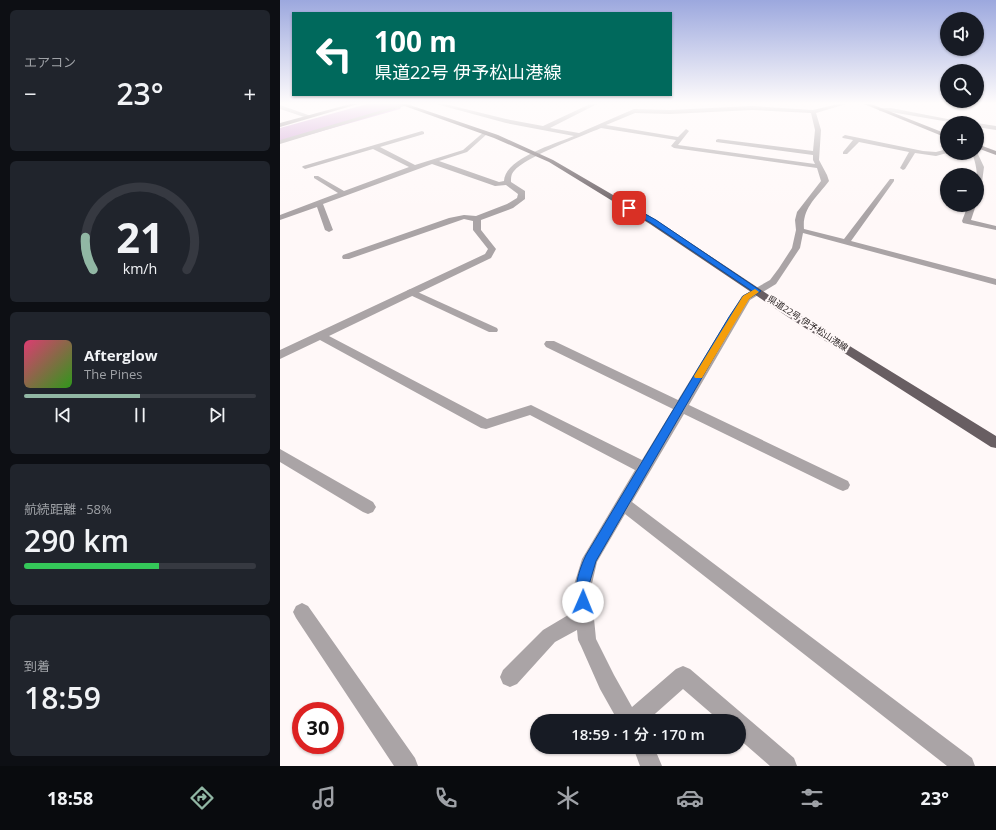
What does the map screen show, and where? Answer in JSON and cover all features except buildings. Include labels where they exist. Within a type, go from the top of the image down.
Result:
[{"type":"main road","name":"県道22号 伊予松山港線","points":[[502,140],[538,154],[654,222],[757,291],[996,443]]},
{"type":"main road","points":[[984,149],[996,153]]},
{"type":"street","points":[[305,167],[315,161],[374,147],[394,140]]},
{"type":"street","points":[[280,218],[415,167],[465,151],[478,140]]},
{"type":"street","points":[[507,183],[506,177],[513,166],[571,140]]},
{"type":"street","points":[[679,140],[674,146],[818,166]]},
{"type":"street","points":[[626,714],[607,682],[587,640],[582,588],[590,559],[746,298],[773,282],[784,269],[796,248],[800,230],[799,220],[801,212],[825,181],[824,175],[816,160],[817,140]]},
{"type":"street","points":[[845,153],[857,140],[913,151],[936,154],[940,153]]},
{"type":"street","points":[[718,141],[816,153]]},
{"type":"street","points":[[374,147],[415,167]]},
{"type":"street","points":[[903,168],[913,151]]},
{"type":"street","points":[[346,258],[452,220],[464,217],[477,219],[510,206],[521,199],[522,193],[507,183],[498,184],[434,162]]},
{"type":"street","points":[[316,177],[344,194]]},
{"type":"street","points":[[846,242],[892,180]]},
{"type":"street","points":[[319,203],[329,230]]},
{"type":"street","points":[[969,212],[966,221],[996,228]]},
{"type":"street","points":[[280,355],[488,256],[492,249],[477,230],[477,219]]},
{"type":"street","points":[[800,230],[996,282]]},
{"type":"street","points":[[411,292],[493,330]]},
{"type":"street","points":[[320,336],[486,424],[530,410],[644,468]]},
{"type":"street","points":[[550,344],[843,485]]},
{"type":"street","points":[[280,455],[368,507]]},
{"type":"street","points":[[623,504],[964,766]]},
{"type":"street","points":[[302,612],[407,766]]},
{"type":"street","points":[[510,677],[549,636],[585,615]]},
{"type":"street","points":[[638,714],[684,676],[727,714]]},
{"type":"street","points":[[746,731],[786,766]]},
{"type":"street","points":[[646,754],[651,766]]},
{"type":"slow traffic","points":[[699,376],[733,317],[746,298],[755,292]]},
{"type":"route","points":[[583,602],[582,588],[590,559],[733,317],[746,298],[757,291],[654,222],[629,208]]}]
